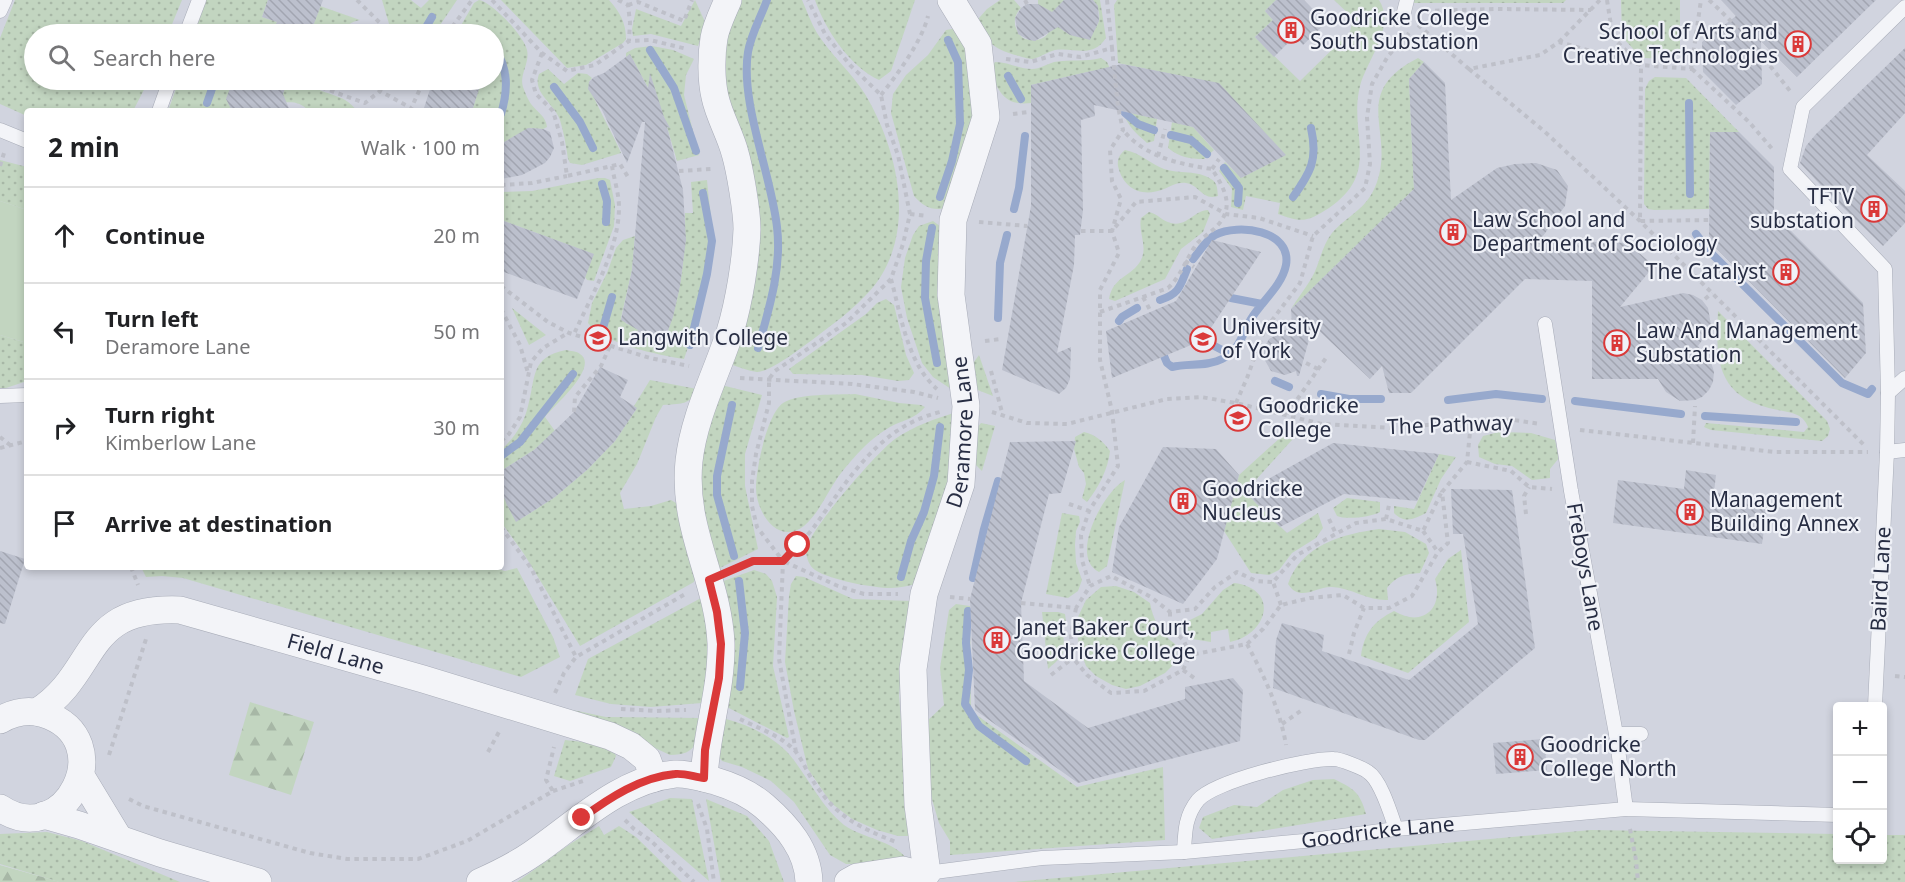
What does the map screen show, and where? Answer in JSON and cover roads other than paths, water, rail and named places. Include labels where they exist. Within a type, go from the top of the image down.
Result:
[{"type":"street","points":[[704,778],[705,750],[719,678],[721,644],[717,612],[688,504],[689,461],[697,421],[730,330],[740,284],[747,227],[735,154],[715,98],[714,38],[728,0]]},
{"type":"street","name":"Deramore Lane","points":[[918,876],[913,669],[924,594],[961,484],[966,406],[951,296],[953,219],[986,117],[978,44],[940,6]]},
{"type":"street","name":"Field Lane","points":[[37,712],[54,701],[67,686],[96,639],[111,626],[129,616],[155,609],[180,610],[423,679],[610,736],[631,746],[647,759],[654,778]]},
{"type":"street","points":[[0,720],[19,712],[37,712],[55,718],[70,730],[79,747],[82,762],[81,776],[74,794],[61,807],[44,816]]},
{"type":"street","points":[[480,882],[531,855],[599,806],[627,790],[654,778],[677,774],[725,784],[758,801],[781,822],[801,849],[809,882]]},
{"type":"street","points":[[81,776],[118,837]]},
{"type":"street","points":[[0,808],[25,818],[44,816],[118,837],[160,853],[258,882]]},
{"type":"street","name":"Goodricke Lane","points":[[848,882],[857,877],[903,870],[918,876]]},
{"type":"lane","points":[[0,11],[5,0]]},
{"type":"lane","points":[[190,24],[199,0]]},
{"type":"lane","name":"Baird Lane","points":[[1875,702],[1887,452],[1885,269],[1790,169],[1803,107],[1905,7]]},
{"type":"lane","points":[[160,108],[166,90]]},
{"type":"lane","points":[[0,130],[24,140]]},
{"type":"lane","name":"Freboys Lane","points":[[1545,324],[1571,491],[1616,734],[1626,809]]},
{"type":"lane","points":[[1888,393],[1905,378]]},
{"type":"lane","points":[[0,396],[24,395]]},
{"type":"lane","points":[[1887,452],[1905,450]]},
{"type":"lane","points":[[1616,734],[1641,734]]},
{"type":"lane","points":[[1184,852],[1186,818],[1200,798],[1226,785],[1289,764],[1335,759],[1369,772],[1386,800],[1396,829]]},
{"type":"lane","name":"Goodricke Lane","points":[[918,876],[1042,858],[1184,852],[1304,841],[1396,829],[1626,809],[1833,815]]},
{"type":"waterway","points":[[758,348],[774,288],[778,242],[774,206],[752,116],[747,72],[749,45],[767,0]]},
{"type":"waterway","points":[[428,24],[432,17]]},
{"type":"waterway","points":[[940,197],[952,161],[960,124],[958,62],[948,40]]},
{"type":"waterway","points":[[650,50],[674,88],[696,151]]},
{"type":"waterway","points":[[502,108],[506,88],[504,69]]},
{"type":"waterway","points":[[1008,76],[1021,99]]},
{"type":"waterway","points":[[554,87],[580,122],[593,148]]},
{"type":"waterway","points":[[207,103],[212,90]]},
{"type":"waterway","points":[[1689,103],[1690,194]]},
{"type":"waterway","points":[[1125,113],[1138,124],[1154,130]]},
{"type":"waterway","points":[[1293,197],[1311,165],[1314,148],[1311,128]]},
{"type":"waterway","points":[[1171,135],[1191,140],[1207,154]]},
{"type":"waterway","points":[[1014,209],[1019,188],[1025,136]]},
{"type":"waterway","points":[[1224,168],[1239,188],[1238,203]]},
{"type":"waterway","points":[[602,184],[607,201],[606,222]]},
{"type":"waterway","points":[[690,345],[707,274],[712,241],[703,193]]},
{"type":"waterway","points":[[932,228],[926,261],[925,298],[937,363]]},
{"type":"waterway","points":[[1164,356],[1172,367],[1210,363],[1228,356],[1240,342],[1255,313],[1276,287],[1286,265],[1286,253],[1281,244],[1261,232],[1249,230],[1225,231],[1215,235],[1193,259]]},
{"type":"waterway","points":[[1696,234],[1709,251],[1842,383],[1868,394],[1872,389]]},
{"type":"waterway","points":[[998,318],[1000,263],[1007,235]]},
{"type":"waterway","points":[[1160,300],[1178,289],[1187,269]]},
{"type":"waterway","points":[[603,328],[612,297]]},
{"type":"waterway","points":[[1231,298],[1262,304]]},
{"type":"waterway","points":[[1119,321],[1137,308]]},
{"type":"waterway","points":[[1203,340],[1222,350],[1232,352]]},
{"type":"waterway","points":[[504,454],[520,442],[573,374]]},
{"type":"waterway","points":[[1275,381],[1289,387]]},
{"type":"waterway","points":[[1321,394],[1349,399],[1381,399]]},
{"type":"waterway","points":[[1448,400],[1496,394],[1542,399]]},
{"type":"waterway","points":[[1575,401],[1681,414]]},
{"type":"waterway","points":[[732,405],[717,476],[717,495],[734,556]]},
{"type":"waterway","points":[[1705,416],[1796,422]]},
{"type":"waterway","points":[[901,577],[934,476],[940,427]]},
{"type":"waterway","points":[[973,578],[998,481]]},
{"type":"waterway","points":[[739,581],[745,633],[740,687]]},
{"type":"waterway","points":[[968,611],[966,643],[969,670],[965,704],[979,726],[1026,761]]},
{"type":"place","name":"Goodricke College South Substation","points":[[1291,30]]},
{"type":"place","name":"School of Arts and Creative Technologies","points":[[1798,44]]},
{"type":"place","name":"TFTV substation","points":[[1874,209]]},
{"type":"place","name":"Law School and Department of Sociology","points":[[1453,232]]},
{"type":"place","name":"The Catalyst","points":[[1786,272]]},
{"type":"place","name":"Langwith College","points":[[598,338]]},
{"type":"place","name":"University of York","points":[[1203,339]]},
{"type":"place","name":"Law And Management Substation","points":[[1617,343]]},
{"type":"place","name":"Goodricke College","points":[[1238,418]]},
{"type":"place","name":"Goodricke Nucleus","points":[[1183,501]]},
{"type":"place","name":"Management Building Annex","points":[[1690,512]]},
{"type":"place","name":"Janet Baker Court, Goodricke College","points":[[997,640]]},
{"type":"place","name":"Goodricke College North","points":[[1520,757]]}]
